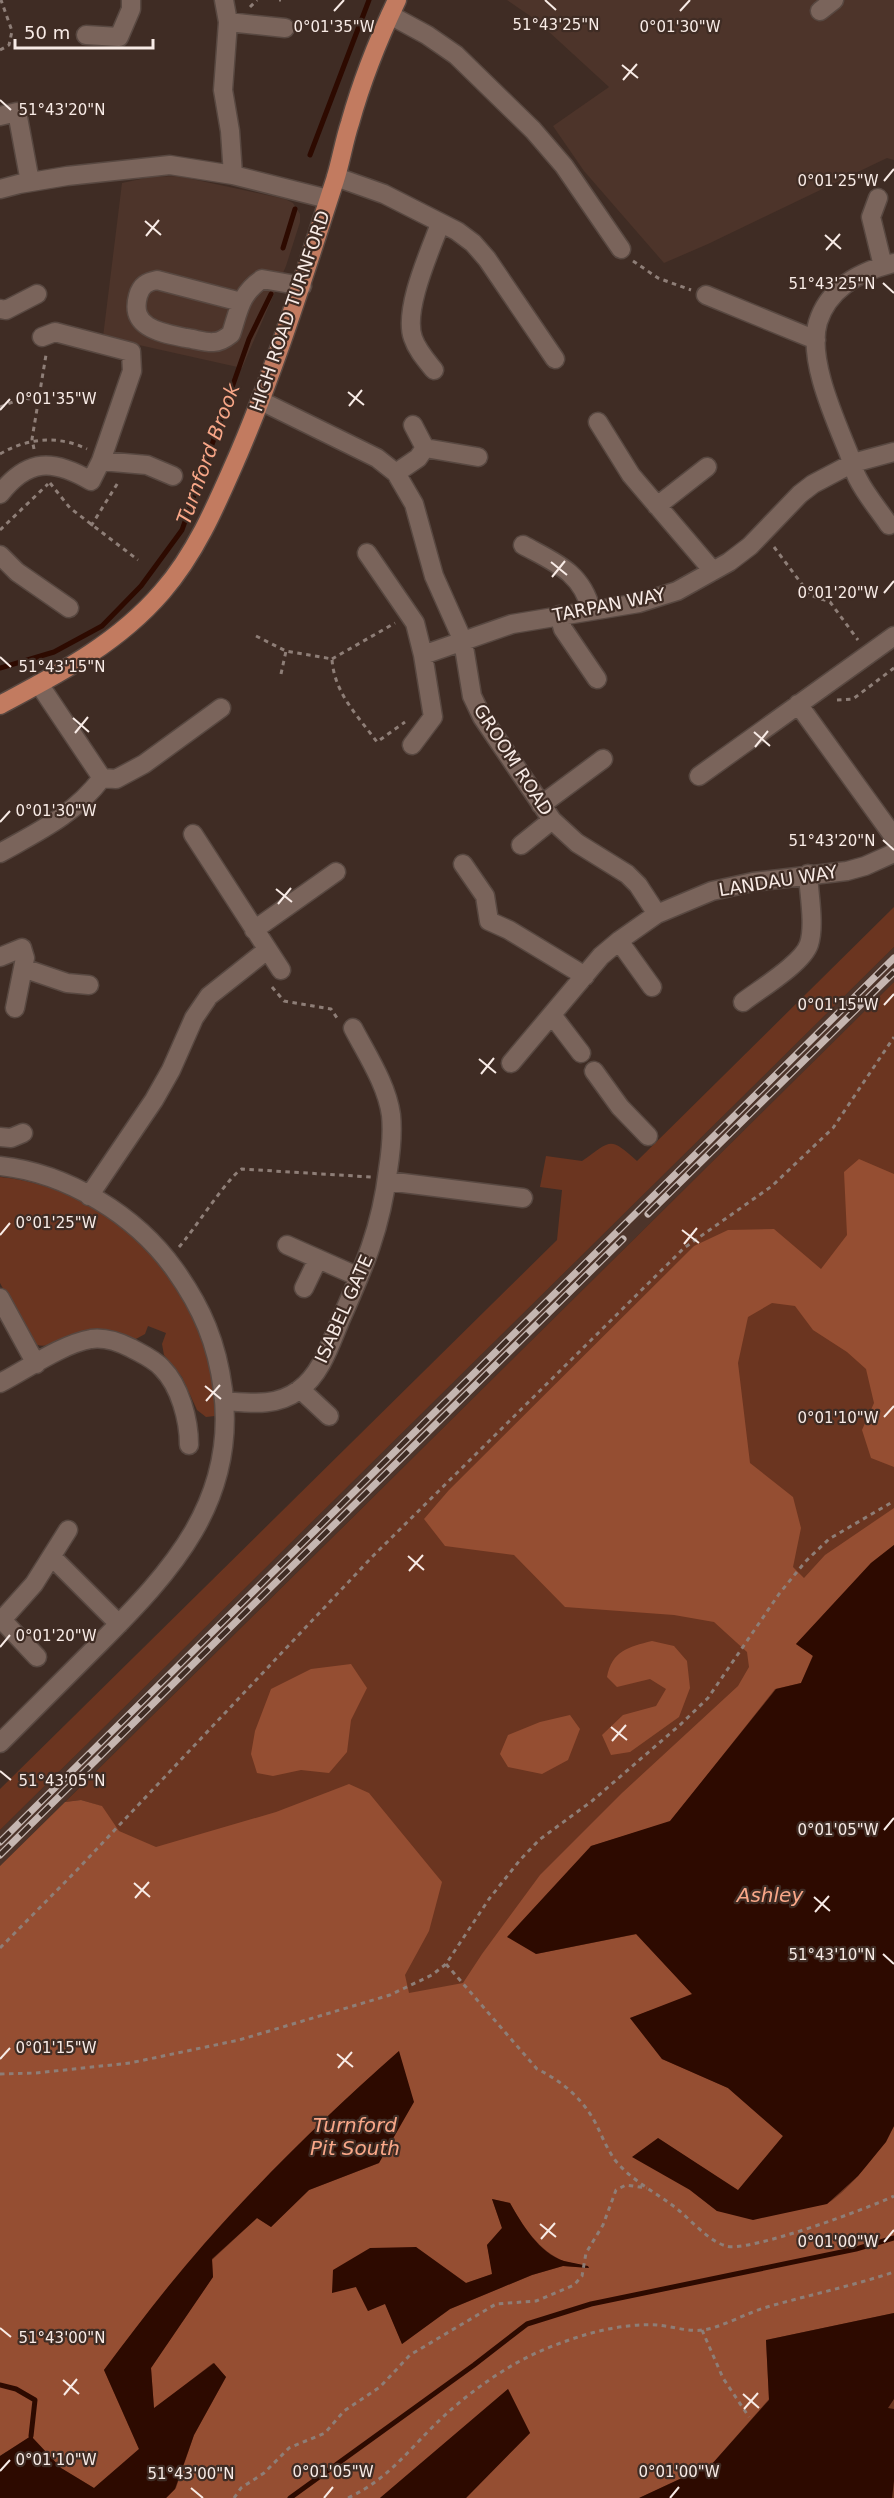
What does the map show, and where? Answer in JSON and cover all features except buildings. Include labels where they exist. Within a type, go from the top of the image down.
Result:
[{"type":"main road","name":"HIGH ROAD TURNFORD","points":[[0,705],[82,661],[128,626],[163,591],[187,558],[209,521],[261,401],[302,286],[363,83],[393,8]]},
{"type":"street","points":[[86,36],[119,37],[126,23],[131,0]]},
{"type":"street","points":[[224,0],[228,22],[223,90],[230,131],[233,175]]},
{"type":"street","points":[[393,8],[456,56],[532,130],[564,166],[621,249]]},
{"type":"street","points":[[228,22],[285,28]]},
{"type":"street","points":[[0,116],[17,112],[30,182]]},
{"type":"street","points":[[0,189],[30,182],[170,165],[233,175],[328,200]]},
{"type":"street","points":[[336,177],[384,194],[457,231],[473,243],[487,259],[555,359]]},
{"type":"street","points":[[878,198],[871,217],[888,264],[850,280],[834,295],[818,322],[816,340],[825,389],[857,478],[889,525]]},
{"type":"street","points":[[434,370],[421,354],[412,336],[412,316],[423,272],[440,224]]},
{"type":"street","points":[[241,302],[157,280],[147,282],[139,290],[136,301],[138,314],[143,324],[153,330],[214,343],[231,334],[241,302],[249,288],[262,279],[302,286]]},
{"type":"street","points":[[0,309],[6,310],[37,294]]},
{"type":"street","points":[[706,295],[816,340]]},
{"type":"street","points":[[0,494],[19,474],[40,465],[65,468],[91,481],[102,459],[132,371],[131,352],[55,332],[42,337]]},
{"type":"street","name":"GROOM ROAD","points":[[261,401],[377,458],[396,473],[414,504],[434,576],[463,641],[471,696],[499,744],[552,820],[577,843],[627,874],[639,885],[657,914]]},
{"type":"street","points":[[598,422],[631,475],[713,571]]},
{"type":"street","points":[[413,425],[424,448]]},
{"type":"street","points":[[396,473],[418,458],[424,448]]},
{"type":"street","points":[[424,448],[478,457]]},
{"type":"street","name":"TARPAN WAY","points":[[423,655],[512,624],[639,603],[663,596],[713,571],[750,546],[800,494],[829,474],[894,452]]},
{"type":"street","points":[[102,459],[147,465],[174,476]]},
{"type":"street","points":[[657,506],[707,467]]},
{"type":"street","points":[[523,545],[568,571],[577,579],[588,596],[591,610]]},
{"type":"street","points":[[367,553],[410,614],[423,655],[433,717],[412,745]]},
{"type":"street","points":[[0,555],[17,572],[69,608]]},
{"type":"street","points":[[559,615],[569,640],[597,679]]},
{"type":"street","points":[[699,776],[894,636]]},
{"type":"street","points":[[39,684],[102,778]]},
{"type":"street","points":[[798,704],[894,837]]},
{"type":"street","points":[[102,778],[116,779],[144,764],[221,708]]},
{"type":"street","points":[[541,805],[603,759]]},
{"type":"street","points":[[0,853],[70,812],[88,796],[102,778]]},
{"type":"street","points":[[521,845],[552,820]]},
{"type":"street","points":[[194,834],[254,930],[260,956],[281,970]]},
{"type":"street","name":"LANDAU WAY","points":[[511,1063],[601,956],[657,914],[712,891],[753,882],[866,866],[894,854]]},
{"type":"street","points":[[463,864],[485,896],[489,921],[509,930],[585,976]]},
{"type":"street","points":[[254,930],[336,872]]},
{"type":"street","points":[[743,1002],[795,962],[808,948],[811,935],[808,874]]},
{"type":"street","points":[[619,941],[652,987]]},
{"type":"street","points":[[0,957],[22,948],[25,958],[15,1008]]},
{"type":"street","points":[[89,1196],[154,1100],[194,1018],[208,996],[260,956]]},
{"type":"street","points":[[23,968],[67,983],[89,985]]},
{"type":"street","points":[[552,1015],[581,1053]]},
{"type":"street","name":"ISABEL GATE","points":[[224,1401],[264,1404],[286,1398],[312,1378],[322,1361],[375,1237],[393,1138],[389,1103],[353,1028]]},
{"type":"street","points":[[594,1071],[620,1107],[648,1136]]},
{"type":"street","points":[[0,1137],[11,1138],[23,1133]]},
{"type":"street","points":[[0,1166],[20,1168],[57,1180],[89,1196],[118,1213],[168,1260],[184,1283],[210,1330],[220,1365],[225,1435],[215,1489],[204,1516],[184,1549],[156,1585],[0,1743]]},
{"type":"street","points":[[387,1181],[523,1198]]},
{"type":"street","points":[[287,1245],[358,1278]]},
{"type":"street","points":[[304,1288],[318,1259]]},
{"type":"street","points":[[0,1298],[36,1364]]},
{"type":"street","points":[[0,1383],[83,1341],[106,1339],[149,1357],[164,1370],[173,1383],[187,1420],[189,1444]]},
{"type":"street","points":[[300,1389],[329,1416]]},
{"type":"street","points":[[37,1657],[1,1621],[24,1598],[68,1530]]},
{"type":"street","points":[[52,1557],[119,1624]]},
{"type":"path","points":[[0,50],[9,45],[12,30],[1,0]]},
{"type":"path","points":[[621,249],[658,278],[706,295]]},
{"type":"path","points":[[42,337],[47,352],[32,441],[40,465],[50,483],[70,508],[138,560]]},
{"type":"path","points":[[0,407],[22,398],[39,400]]},
{"type":"path","points":[[0,453],[32,441],[69,442],[102,459]]},
{"type":"path","points":[[92,526],[130,463]]},
{"type":"path","points":[[0,530],[50,483]]},
{"type":"path","points":[[764,533],[810,595],[830,602],[868,653]]},
{"type":"path","points":[[256,636],[286,651],[332,659],[410,614]]},
{"type":"path","points":[[281,674],[286,651]]},
{"type":"path","points":[[332,659],[333,675],[338,690],[377,742],[408,720],[433,717]]},
{"type":"path","points":[[819,689],[827,700],[853,699],[894,668]]},
{"type":"path","points":[[260,956],[284,1001],[331,1009],[343,1028],[353,1028]]},
{"type":"path","points":[[0,1948],[77,1870],[372,1557],[684,1248],[772,1186],[833,1128],[894,1037]]},
{"type":"path","points":[[168,1260],[222,1192],[231,1177],[242,1169],[372,1177],[387,1181]]},
{"type":"path","points":[[0,2074],[36,2073],[130,2063],[239,2040],[390,1995],[432,1975],[446,1964],[489,1899],[526,1853],[681,1724],[708,1698],[779,1594],[805,1562],[829,1539],[894,1501]]},
{"type":"path","points":[[446,1964],[537,2069],[556,2078],[588,2110],[616,2161],[649,2189],[686,2215],[714,2241],[727,2247],[754,2245],[847,2216],[894,2196]]},
{"type":"path","points":[[234,2498],[241,2488],[264,2473],[289,2448],[325,2433],[344,2411],[380,2387],[410,2355],[496,2304],[536,2301],[574,2285],[579,2281],[589,2245],[603,2225],[616,2190],[626,2185],[649,2189]]},
{"type":"path","points":[[348,2498],[366,2490],[390,2472],[444,2416],[471,2395],[495,2377],[537,2353],[593,2332],[622,2327],[656,2325],[702,2330],[766,2307],[857,2284],[894,2272]]},
{"type":"path","points":[[702,2330],[723,2378],[749,2416]]},
{"type":"shaded area","points":[[507,0],[894,0],[894,160],[887,158],[664,263],[584,171],[553,126],[609,87],[536,20]]},
{"type":"shaded area","points":[[178,176],[285,199],[293,203],[300,214],[300,222],[286,266],[242,368],[103,337],[122,183],[150,177]]},
{"type":"shaded area","points":[[894,907],[894,947],[0,1830],[0,1789],[557,1240],[562,1190],[540,1187],[546,1156],[582,1161],[605,1145],[615,1144],[637,1161]]},
{"type":"shaded area","points":[[894,947],[894,982],[0,1866],[0,1830]]},
{"type":"shaded area","points":[[894,982],[894,2498],[0,2498],[101,1806],[81,1800],[65,1802]]},
{"type":"shaded area","points":[[859,1159],[894,1174],[894,1467],[871,1458],[862,1430],[874,1403],[866,1369],[847,1352],[813,1330],[795,1306],[772,1303],[748,1317],[738,1363],[750,1463],[793,1497],[801,1528],[793,1567],[804,1578],[825,1555],[894,1508],[894,1545],[871,1563],[796,1644],[813,1655],[801,1683],[775,1689],[670,1822],[591,1846],[536,1954],[637,1934],[693,1995],[630,2018],[662,2059],[728,2088],[783,2136],[738,2191],[658,2138],[690,2190],[717,2211],[828,2203],[846,2189],[865,2168],[894,2126],[894,2313],[766,2340],[769,2399],[712,2464],[639,2498],[466,2498],[530,2433],[508,2389],[380,2498],[166,2498],[176,2488],[194,2435],[226,2377],[213,2363],[154,2409],[151,2368],[213,2277],[212,2260],[257,2218],[271,2227],[309,2190],[379,2163],[399,2051],[319,2125],[243,2203],[137,2326],[104,2370],[139,2449],[94,2488],[61,2468],[31,2436],[0,2456],[0,1866],[65,1802],[81,1800],[102,1806],[119,1831],[156,1847],[276,1812],[349,1784],[369,1793],[442,1882],[429,1931],[405,1975],[409,1993],[463,1983],[540,1875],[622,1793],[738,1686],[749,1667],[747,1652],[714,1622],[674,1615],[565,1607],[514,1555],[445,1546],[424,1519],[449,1490],[694,1246],[728,1230],[774,1229],[821,1269],[847,1235],[844,1172]],"holes":[[[492,2199],[510,2203],[525,2228],[552,2255],[589,2268],[563,2266],[532,2275],[450,2309],[402,2344],[385,2303],[368,2311],[356,2287],[416,2247],[466,2283],[493,2274],[487,2245],[502,2228]]]},
{"type":"shaded area","points":[[0,1177],[33,1183],[65,1194],[95,1209],[147,1250],[188,1304],[202,1335],[210,1364],[215,1416],[206,1417],[197,1410],[182,1377],[164,1355],[162,1344],[166,1333],[148,1326],[145,1334],[134,1340],[92,1330],[44,1346],[31,1341],[0,1283]]},
{"type":"shaded area","points":[[652,1641],[674,1646],[687,1661],[690,1688],[679,1717],[630,1752],[611,1755],[602,1735],[623,1715],[656,1706],[666,1689],[650,1679],[617,1687],[607,1677],[609,1668],[622,1652]]},
{"type":"shaded area","points":[[351,1664],[367,1688],[351,1720],[347,1752],[329,1773],[301,1770],[273,1776],[257,1773],[251,1754],[255,1731],[271,1689],[311,1669]]},
{"type":"shaded area","points":[[570,1715],[580,1729],[568,1760],[542,1774],[508,1767],[500,1754],[508,1735],[540,1722]]},
{"type":"water","name":"Ashley","points":[[894,1545],[894,2126],[886,2142],[858,2176],[827,2204],[753,2220],[717,2211],[690,2190],[632,2157],[658,2138],[738,2190],[783,2136],[728,2088],[662,2059],[630,2018],[692,1994],[636,1934],[536,1954],[507,1937],[591,1846],[670,1821],[776,1689],[801,1683],[813,1656],[796,1644],[871,1563]]},
{"type":"water","name":"Turnford Pit South","points":[[399,2051],[414,2102],[379,2163],[309,2190],[271,2227],[257,2218],[212,2259],[213,2277],[151,2368],[154,2408],[214,2363],[226,2377],[194,2435],[175,2489],[166,2498],[0,2498],[0,2456],[31,2436],[61,2468],[94,2488],[139,2449],[104,2370],[191,2259],[250,2194],[298,2144]]},
{"type":"water","points":[[492,2199],[510,2203],[532,2237],[547,2252],[564,2261],[589,2268],[563,2266],[532,2275],[450,2309],[402,2344],[385,2304],[368,2311],[356,2287],[332,2293],[333,2270],[370,2248],[416,2247],[466,2283],[492,2274],[487,2245],[502,2228]]},
{"type":"water","points":[[894,2313],[894,2399],[888,2408],[894,2409],[892,2498],[639,2498],[712,2464],[769,2400],[766,2340]]},
{"type":"water","points":[[508,2389],[530,2433],[466,2498],[380,2498]]},
{"type":"waterway","name":"Turnford Brook","points":[[310,155],[369,0]]},
{"type":"waterway","name":"Turnford Brook","points":[[283,248],[295,209]]},
{"type":"waterway","name":"Turnford Brook","points":[[0,668],[54,652],[102,626],[141,586],[182,530],[249,339],[271,294]]},
{"type":"waterway","points":[[290,2498],[527,2324],[591,2304],[856,2249],[894,2238]]},
{"type":"waterway","points":[[0,2385],[16,2389],[35,2400],[31,2436]]},
{"type":"railway","points":[[0,1842],[894,958]]},
{"type":"railway","points":[[648,1214],[894,972]]},
{"type":"railway","points":[[0,1855],[623,1239]]}]
